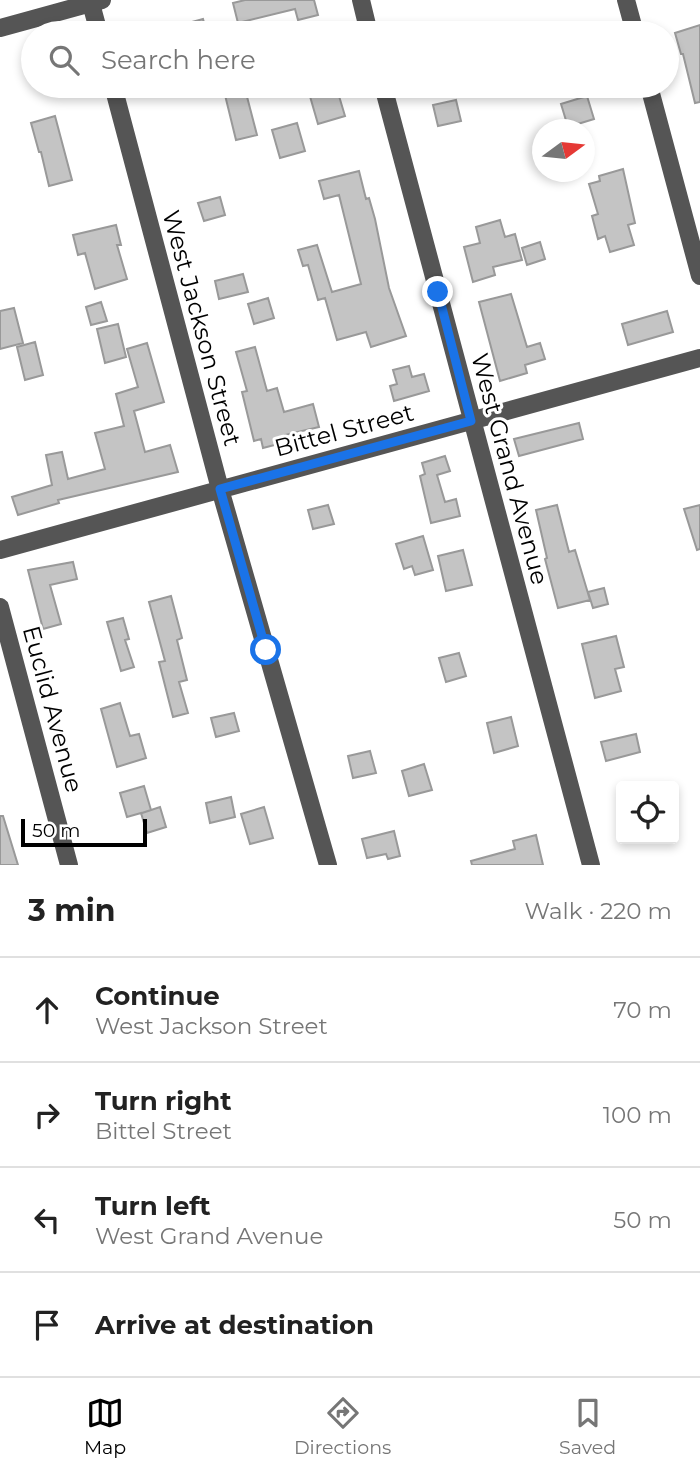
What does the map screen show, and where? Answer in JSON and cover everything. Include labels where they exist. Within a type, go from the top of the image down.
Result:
[{"type":"street","points":[[360,0],[366,21]]},
{"type":"street","points":[[626,0],[632,21]]},
{"type":"street","points":[[24,21],[94,1],[97,21]]},
{"type":"street","points":[[0,28],[21,22]]},
{"type":"street","name":"West Jackson Street","points":[[116,98],[220,489],[328,865]]},
{"type":"street","name":"West Grand Avenue","points":[[386,98],[591,865]]},
{"type":"street","points":[[652,98],[700,276]]},
{"type":"street","name":"Bittel Street","points":[[0,550],[700,358]]},
{"type":"street","name":"Euclid Avenue","points":[[0,607],[69,865]]},
{"type":"building","points":[[245,0],[314,0],[318,15],[298,20],[295,9],[238,21],[233,3]]},
{"type":"building","points":[[700,25],[700,102],[695,103],[679,47],[679,32]]},
{"type":"building","points":[[226,98],[247,98],[257,135],[236,140]]},
{"type":"building","points":[[310,98],[340,98],[345,116],[318,124]]},
{"type":"building","points":[[588,98],[594,119],[566,119],[561,104]]},
{"type":"building","points":[[456,100],[461,121],[438,126],[433,105]]},
{"type":"building","points":[[55,116],[72,180],[49,186],[31,123]]},
{"type":"building","points":[[297,123],[305,151],[280,158],[272,130]]},
{"type":"building","points":[[623,169],[635,223],[628,225],[634,245],[610,252],[605,236],[598,239],[592,216],[598,214],[589,184],[600,181],[599,176]]},
{"type":"building","points":[[359,171],[366,199],[369,198],[375,219],[389,288],[406,336],[371,347],[366,332],[337,340],[325,298],[318,300],[308,265],[303,266],[298,250],[317,245],[332,292],[361,284],[339,195],[324,199],[319,181]]},
{"type":"building","points":[[220,197],[225,215],[204,221],[198,203]]},
{"type":"building","points":[[500,220],[505,237],[515,234],[522,260],[493,267],[495,275],[473,282],[464,247],[480,243],[476,227]]},
{"type":"building","points":[[116,225],[121,245],[117,245],[127,279],[95,289],[85,253],[78,255],[73,235]]},
{"type":"building","points":[[540,242],[545,259],[527,265],[522,248]]},
{"type":"building","points":[[243,274],[248,292],[219,299],[215,281]]},
{"type":"building","points":[[511,294],[527,347],[540,343],[545,359],[525,365],[527,373],[500,381],[479,302]]},
{"type":"building","points":[[268,298],[274,318],[254,324],[248,304]]},
{"type":"building","points":[[101,302],[107,321],[91,325],[86,307]]},
{"type":"building","points":[[14,308],[23,343],[0,349],[0,311]]},
{"type":"building","points":[[667,311],[673,332],[628,345],[622,324]]},
{"type":"building","points":[[118,324],[126,357],[105,363],[97,329]]},
{"type":"building","points":[[35,342],[43,375],[25,380],[17,347]]},
{"type":"building","points":[[147,343],[164,402],[134,411],[145,452],[170,445],[178,472],[58,500],[59,503],[18,515],[12,497],[52,485],[46,455],[62,452],[68,479],[105,469],[95,433],[124,426],[116,394],[138,387],[127,349]]},
{"type":"building","points":[[255,347],[267,391],[277,388],[284,412],[313,404],[319,427],[285,435],[286,442],[263,448],[261,439],[254,441],[242,392],[247,391],[236,352]]},
{"type":"building","points":[[409,366],[412,377],[424,374],[429,391],[394,401],[390,386],[397,384],[393,370]]},
{"type":"building","points":[[579,423],[583,439],[519,456],[514,439]]},
{"type":"building","points":[[445,456],[450,471],[437,475],[445,502],[456,499],[460,516],[431,523],[420,476],[425,474],[422,463]]},
{"type":"building","points":[[328,505],[334,524],[313,529],[308,510]]},
{"type":"building","points":[[557,505],[569,552],[575,550],[590,600],[558,608],[536,510]]},
{"type":"building","points":[[700,505],[700,549],[697,550],[684,509]]},
{"type":"building","points":[[423,536],[433,570],[415,575],[412,566],[404,569],[396,544]]},
{"type":"building","points":[[463,550],[472,585],[446,591],[438,556]]},
{"type":"building","points":[[73,562],[77,579],[50,585],[61,624],[43,629],[28,570]]},
{"type":"building","points":[[604,588],[608,604],[593,608],[588,592]]},
{"type":"building","points":[[171,596],[182,638],[177,640],[187,680],[179,682],[188,713],[173,717],[159,662],[165,661],[149,602]]},
{"type":"building","points":[[123,618],[129,639],[125,640],[134,667],[121,671],[107,622]]},
{"type":"building","points":[[616,636],[624,667],[615,669],[621,691],[595,698],[582,644]]},
{"type":"building","points":[[459,653],[466,676],[446,682],[439,658]]},
{"type":"building","points":[[120,703],[130,736],[139,734],[146,758],[117,767],[101,709]]},
{"type":"building","points":[[234,713],[239,731],[216,737],[211,718]]},
{"type":"building","points":[[511,717],[518,746],[494,753],[487,723]]},
{"type":"building","points":[[636,734],[640,752],[606,761],[601,742]]},
{"type":"building","points":[[370,751],[376,773],[353,778],[348,756]]},
{"type":"building","points":[[424,764],[432,790],[409,796],[402,771]]},
{"type":"building","points":[[144,786],[151,810],[160,807],[166,827],[147,833],[141,813],[127,817],[120,793]]},
{"type":"building","points":[[231,797],[235,817],[210,823],[206,803]]},
{"type":"building","points":[[264,807],[273,838],[250,844],[241,814]]},
{"type":"building","points":[[0,816],[3,816],[18,865],[0,865]]},
{"type":"building","points":[[394,831],[400,856],[388,859],[386,854],[367,858],[362,839]]},
{"type":"building","points":[[536,835],[543,865],[472,865],[471,861],[515,849],[513,841]]},
{"type":"route","points":[[266,650],[220,489],[471,421],[438,292]]}]
